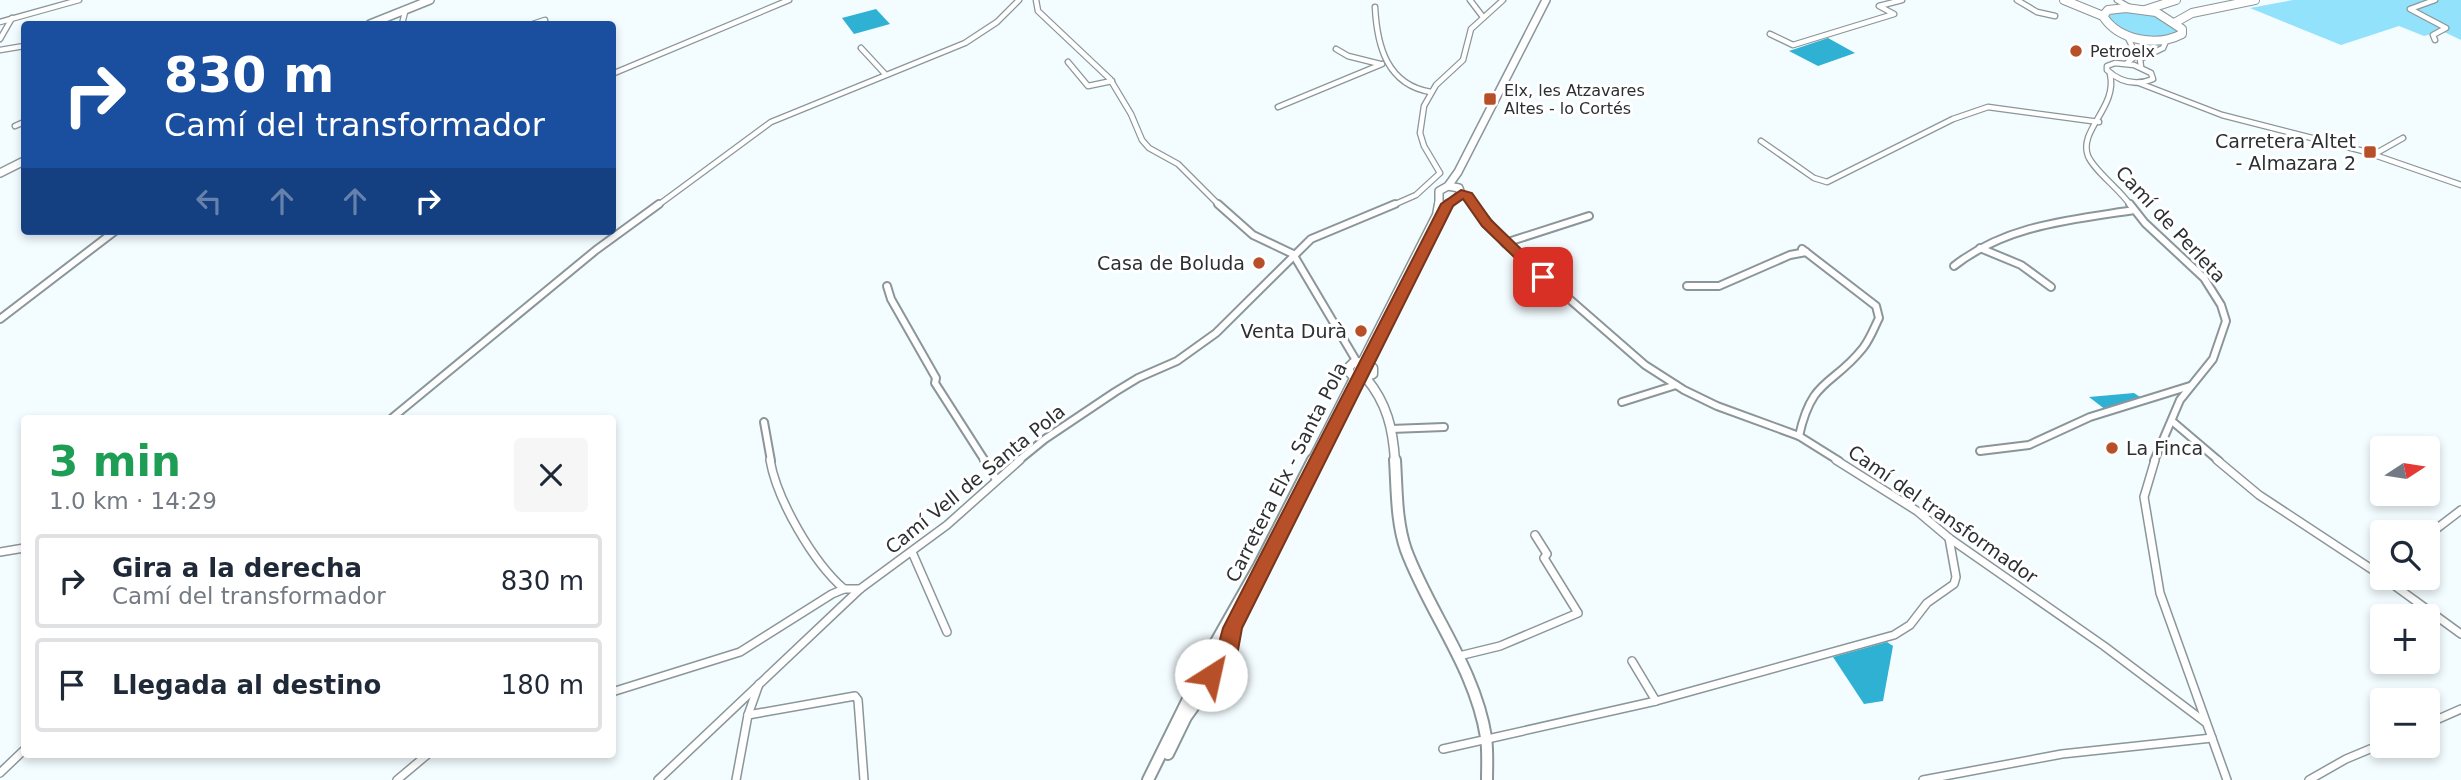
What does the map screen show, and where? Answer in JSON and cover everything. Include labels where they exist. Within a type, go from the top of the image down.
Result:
[{"type":"highway","points":[[2064,0],[2145,10],[2176,22],[2182,29],[2182,34],[2166,41],[2126,35],[2109,26],[2111,7]]},
{"type":"highway","points":[[2075,0],[2111,7]]},
{"type":"highway","points":[[2145,10],[2176,0]]},
{"type":"highway","points":[[2176,22],[2192,13],[2256,0]]},
{"type":"main road","points":[[379,21],[430,0]]},
{"type":"main road","name":"Carretera Elx - Santa Pola","points":[[1227,655],[1232,628],[1360,377],[1362,362],[1437,215],[1443,189],[1458,172],[1548,0]]},
{"type":"main road","name":"Carretera Elx - Santa Pola","points":[[1362,362],[1441,213],[1458,193],[1459,180],[1548,0]]},
{"type":"main road","points":[[0,173],[21,162]]},
{"type":"main road","points":[[1443,189],[1458,193]]},
{"type":"main road","points":[[1362,362],[1373,371],[1360,377],[1386,408],[1391,429],[1397,505],[1411,563],[1459,656],[1479,708],[1487,740],[1487,780]]},
{"type":"main road","name":"Carretera Elx - Santa Pola","points":[[1212,649],[1221,637],[1360,377]]},
{"type":"main road","points":[[1148,780],[1193,689],[1198,657],[1212,649],[1227,655],[1227,666],[1216,675],[1186,718],[1154,780]]},
{"type":"main road","points":[[1198,667],[1206,674],[1216,675]]},
{"type":"street","points":[[0,22],[79,0]]},
{"type":"street","points":[[616,72],[789,0]]},
{"type":"street","points":[[398,415],[596,250],[758,131],[781,116],[965,43],[985,32],[1019,0]]},
{"type":"street","points":[[1036,0],[1038,11],[1112,81],[1142,140],[1149,148],[1178,164],[1253,235],[1293,254],[1362,362]]},
{"type":"street","points":[[1470,0],[1483,17]]},
{"type":"street","points":[[1443,189],[1431,183],[1440,173],[1424,146],[1420,133],[1420,118],[1431,92],[1463,60],[1467,52],[1467,37],[1483,17],[1503,0]]},
{"type":"street","points":[[1770,34],[1793,45],[1894,14],[1879,6],[1902,0]]},
{"type":"street","points":[[2017,0],[2036,12],[2055,16]]},
{"type":"street","points":[[2435,0],[2410,9],[2446,28],[2433,35],[2435,40]]},
{"type":"street","points":[[1376,7],[1376,24],[1389,66],[1410,88],[1431,92]]},
{"type":"street","points":[[403,21],[405,12]]},
{"type":"street","points":[[0,38],[12,18]]},
{"type":"street","points":[[2126,35],[2133,48],[2133,58],[2127,63]]},
{"type":"street","points":[[2140,67],[2140,59],[2163,48],[2166,41]]},
{"type":"street","points":[[0,50],[21,46]]},
{"type":"street","points":[[861,48],[885,74]]},
{"type":"street","points":[[1336,49],[1348,56],[1389,66]]},
{"type":"street","points":[[1068,62],[1088,86],[1112,81]]},
{"type":"street","points":[[2150,81],[2153,76],[2140,67],[2127,63],[2111,64],[2107,70],[2124,81],[2166,92],[2248,123],[2373,155],[2461,185]]},
{"type":"street","points":[[1278,107],[1382,64]]},
{"type":"street","name":"Camí de Perleta","points":[[2110,74],[2112,84],[2108,105],[2090,135],[2086,152],[2134,210],[2206,279],[2226,316],[2225,332],[2217,352],[2180,400],[2148,476],[2144,497],[2160,593],[2227,780]]},
{"type":"street","points":[[2112,84],[2124,81]]},
{"type":"street","points":[[2139,83],[2150,81],[2166,92]]},
{"type":"street","points":[[1761,141],[1814,178],[1827,182],[1953,119],[1988,107],[2099,122]]},
{"type":"street","points":[[15,126],[21,123]]},
{"type":"street","points":[[2373,155],[2403,138]]},
{"type":"street","name":"Camí Vell de Santa Pola","points":[[658,780],[860,589],[947,525],[996,479],[1045,439],[1138,378],[1177,361],[1216,333],[1311,239],[1416,195],[1431,183]]},
{"type":"street","name":"Camí del transformador","points":[[1458,193],[1467,196],[1505,243],[1646,365],[1676,385],[1717,406],[1799,436],[1917,511],[1949,538],[2104,646],[2205,722]]},
{"type":"street","points":[[1954,266],[1970,251],[2016,232],[2134,210]]},
{"type":"street","points":[[1505,243],[1590,216]]},
{"type":"street","points":[[0,319],[110,235]]},
{"type":"street","points":[[1980,248],[2021,265],[2051,287]]},
{"type":"street","points":[[1687,286],[1719,286],[1804,251],[1876,306],[1879,318],[1863,349],[1814,391],[1803,410],[1799,436]]},
{"type":"street","points":[[887,286],[891,299],[936,378],[935,383],[996,479]]},
{"type":"street","points":[[1622,402],[1676,385]]},
{"type":"street","points":[[1980,451],[2029,445],[2090,417],[2192,385]]},
{"type":"street","points":[[2172,421],[2267,501],[2370,568]]},
{"type":"street","points":[[764,422],[774,475],[784,505],[830,577],[844,589]]},
{"type":"street","points":[[1391,429],[1444,427]]},
{"type":"street","points":[[2440,526],[2461,510]]},
{"type":"street","points":[[1459,656],[1500,646],[1578,613],[1544,558],[1547,554],[1535,535]]},
{"type":"street","points":[[1443,749],[1656,701],[1894,635],[1910,625],[1927,603],[1954,584],[1956,577],[1949,538]]},
{"type":"street","points":[[0,552],[21,548]]},
{"type":"street","points":[[912,552],[947,632]]},
{"type":"street","points":[[616,691],[740,652],[832,594],[844,589],[860,589]]},
{"type":"street","points":[[2401,590],[2461,634]]},
{"type":"street","points":[[1632,661],[1656,701]]},
{"type":"street","points":[[736,780],[748,715],[760,682]]},
{"type":"street","points":[[748,715],[855,696],[858,700],[864,780]]},
{"type":"street","points":[[2440,718],[2461,709]]},
{"type":"street","points":[[1923,780],[2062,754],[2212,738]]},
{"type":"street","points":[[2309,780],[2370,749]]},
{"type":"street","points":[[0,773],[21,753]]},
{"type":"street","points":[[397,780],[423,758]]},
{"type":"shaded area","points":[[2293,0],[2461,0],[2461,40],[2442,31],[2424,36],[2399,26],[2341,45],[2250,8]]},
{"type":"shaded area","points":[[876,9],[890,24],[854,34],[842,18]]},
{"type":"shaded area","points":[[2117,11],[2154,14],[2179,31],[2178,34],[2149,37],[2132,34],[2108,16]]},
{"type":"shaded area","points":[[1828,38],[1855,53],[1818,66],[1789,51]]},
{"type":"shaded area","points":[[2134,393],[2143,399],[2106,410],[2089,397]]},
{"type":"shaded area","points":[[1887,642],[1893,646],[1883,701],[1864,704],[1833,657]]},
{"type":"place","name":"Petroelx","points":[[2076,51]]},
{"type":"place","name":"Elx, les Atzavares Altes - lo Cortés","points":[[1490,99]]},
{"type":"place","name":"Carretera Altet - Almazara 2","points":[[2370,152]]},
{"type":"place","name":"Casa de Boluda","points":[[1259,263]]},
{"type":"place","name":"Venta Durà","points":[[1361,331]]},
{"type":"place","name":"La Finca","points":[[2112,448]]},
{"type":"route","points":[[1211,675],[1225,670],[1232,628],[1447,204],[1461,194],[1467,196],[1486,223],[1543,277]]}]
